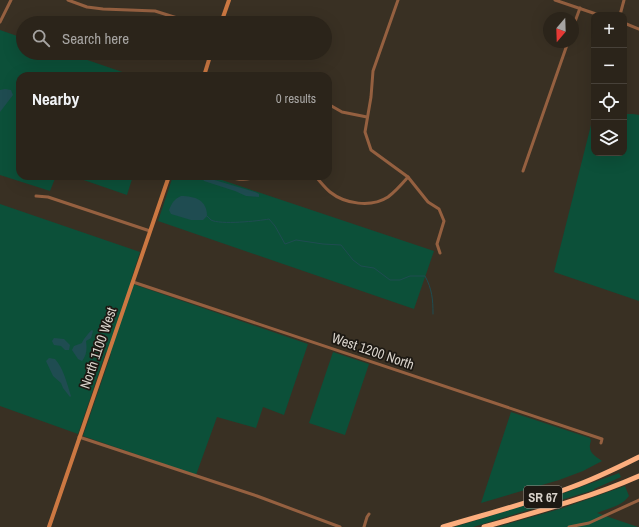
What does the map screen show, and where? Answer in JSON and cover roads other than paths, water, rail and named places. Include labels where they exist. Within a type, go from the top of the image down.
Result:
[{"type":"highway","name":"SR 67","points":[[443,527],[574,487],[614,470],[639,457]]},
{"type":"highway","name":"SR 67","points":[[484,527],[572,501],[639,476]]},
{"type":"street","points":[[0,22],[12,0]]},
{"type":"street","points":[[68,0],[87,7],[155,11],[171,16]]},
{"type":"street","points":[[223,16],[229,0]]},
{"type":"street","points":[[398,0],[373,71],[371,97],[365,132],[371,150],[408,177],[428,202],[439,209],[444,221],[437,244],[440,253]]},
{"type":"street","points":[[555,0],[591,12]]},
{"type":"street","points":[[621,12],[624,0]]},
{"type":"street","points":[[579,12],[580,8]]},
{"type":"street","points":[[627,25],[639,29]]},
{"type":"street","points":[[523,171],[566,48]]},
{"type":"street","points":[[205,72],[209,60]]},
{"type":"street","points":[[332,106],[342,112],[367,117]]},
{"type":"street","points":[[318,180],[329,192],[338,198],[360,204],[372,204],[387,198],[397,190],[408,177]]},
{"type":"street","name":"North 1100 West","points":[[49,527],[168,180]]},
{"type":"street","points":[[36,196],[48,197],[150,231]]},
{"type":"street","name":"West 1200 North","points":[[133,282],[602,439],[601,443]]},
{"type":"street","points":[[79,437],[257,496],[340,527]]},
{"type":"street","points":[[569,527],[589,523],[639,500]]},
{"type":"street","points":[[364,527],[369,514]]},
{"type":"water","points":[[0,90],[11,90],[13,95],[0,112]]},
{"type":"water","points":[[214,180],[255,192],[259,194],[259,197],[246,196],[204,181]]},
{"type":"water","points":[[181,196],[199,200],[205,206],[207,216],[203,220],[191,220],[171,214],[169,210],[171,205]]},
{"type":"water","points":[[92,330],[91,338],[86,341],[85,356],[82,361],[78,359],[72,350],[74,346],[82,343]]},
{"type":"water","points":[[54,338],[64,339],[70,345],[69,350],[65,350],[61,346],[54,345],[52,341]]},
{"type":"water","points":[[49,358],[55,359],[61,367],[67,382],[70,397],[61,383],[53,376],[46,361]]},
{"type":"waterway","points":[[207,216],[211,220],[222,222],[249,222],[269,219],[275,226],[285,244],[296,240],[341,245],[353,260],[361,266],[374,268],[390,280],[400,280],[410,276],[425,276],[432,294],[433,314]]}]
